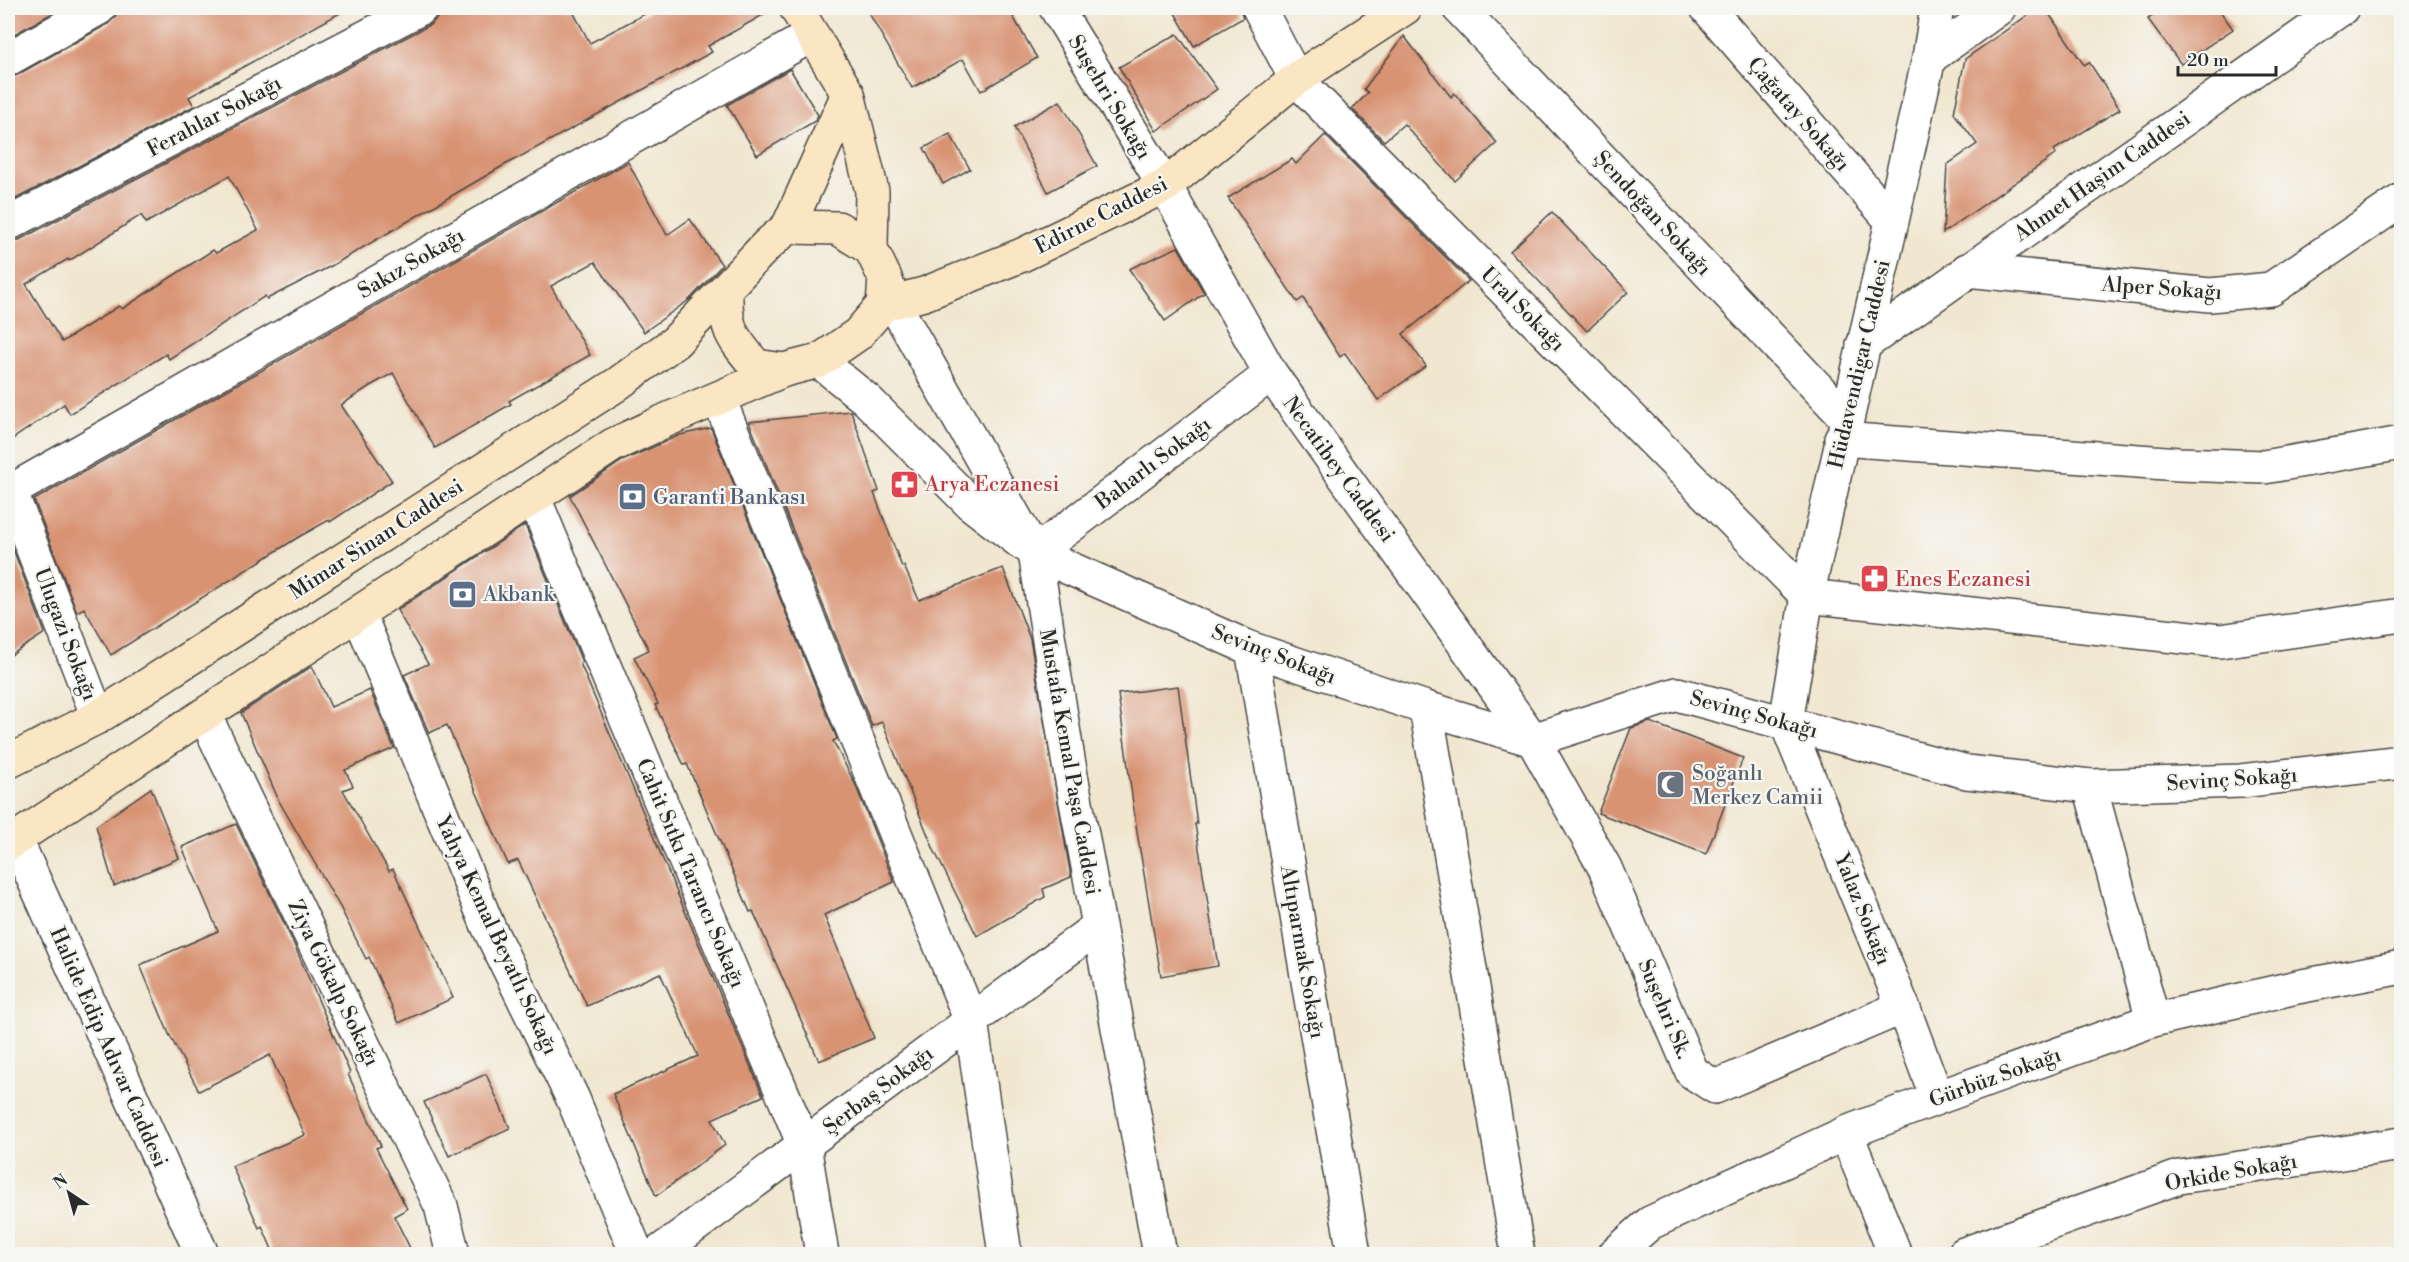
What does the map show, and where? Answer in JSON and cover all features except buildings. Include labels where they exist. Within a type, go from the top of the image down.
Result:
[{"type":"main road","name":"Edirne Caddesi","points":[[889,290],[924,294],[1022,255],[1165,186],[1296,79],[1405,8]]},
{"type":"main road","points":[[12,842],[613,445],[670,418],[784,370],[819,361],[858,334],[883,305],[889,290],[871,249],[872,191],[848,94],[804,21]]},
{"type":"main road","points":[[784,370],[756,366],[732,337],[725,315],[726,290],[767,245],[789,227],[848,94]]},
{"type":"main road","points":[[789,227],[838,228],[871,249]]},
{"type":"main road","name":"Mimar Sinan Caddesi","points":[[8,762],[98,717],[616,386],[675,342],[726,290]]},
{"type":"street","points":[[8,58],[99,8]]},
{"type":"street","name":"Ferahlar Sokağı","points":[[8,224],[421,8]]},
{"type":"street","name":"Suşehri Sokağı","points":[[1056,8],[1165,186]]},
{"type":"street","name":"Ural Sokağı","points":[[1259,8],[1296,79],[1807,596]]},
{"type":"street","name":"Şendoğan Sokağı","points":[[1459,8],[1844,429]]},
{"type":"street","name":"Çağatay Sokağı","points":[[1707,8],[1891,220]]},
{"type":"street","name":"Hüdavendigar Caddesi","points":[[1786,722],[1807,596],[1929,58],[1936,8]]},
{"type":"street","points":[[1929,58],[1999,8]]},
{"type":"street","name":"Ahmet Haşim Caddesi","points":[[1863,345],[2342,8]]},
{"type":"street","name":"Sakız Sokağı","points":[[9,488],[804,21]]},
{"type":"street","name":"Necatibey Caddesi","points":[[1165,186],[1271,374],[1533,740]]},
{"type":"street","name":"Alper Sokağı","points":[[1967,270],[2210,295],[2271,289],[2397,208]]},
{"type":"street","points":[[889,290],[1035,553]]},
{"type":"street","points":[[819,361],[867,400],[971,504],[1035,553]]},
{"type":"street","name":"Baharlı Sokağı","points":[[1035,553],[1271,374]]},
{"type":"street","points":[[719,399],[971,1021],[1005,1254]]},
{"type":"street","points":[[1844,429],[2179,464],[2264,467],[2402,443]]},
{"type":"street","name":"Ulugazi Sokağı","points":[[9,488],[98,717]]},
{"type":"street","name":"Cahit Sıtkı Tarancı Sokağı","points":[[534,498],[804,1145],[822,1254]]},
{"type":"street","name":"Sevinç Sokağı","points":[[1035,553],[1252,649],[1426,708],[1533,740],[1677,694],[1967,772],[2090,786],[2241,781],[2402,762]]},
{"type":"street","name":"Mustafa Kemal Paşa Caddesi","points":[[1035,553],[1068,759],[1160,1254]]},
{"type":"street","points":[[1807,596],[2220,641],[2402,615]]},
{"type":"street","name":"Yahya Kemal Beyatlı Sokağı","points":[[359,614],[488,926],[573,1099],[637,1254]]},
{"type":"street","name":"Altıparmak Sokağı","points":[[1252,649],[1354,1254]]},
{"type":"street","points":[[1426,708],[1518,1254]]},
{"type":"street","name":"Ziya Gökalp Sokağı","points":[[205,716],[441,1206],[453,1254]]},
{"type":"street","name":"Yalaz Sokağı","points":[[1786,722],[1903,1006],[1937,1098]]},
{"type":"street","name":"Suşehri Sk.","points":[[1533,740],[1605,868],[1692,1072],[1715,1087],[1903,1006]]},
{"type":"street","points":[[2090,786],[2153,1020]]},
{"type":"street","name":"Halide Edip Adıvar Caddesi","points":[[12,842],[202,1254]]},
{"type":"street","name":"Şerbaş Sokağı","points":[[657,1254],[1099,926]]},
{"type":"street","name":"Gürbüz Sokağı","points":[[1615,1254],[1650,1223],[1846,1133],[1937,1098],[2153,1020],[2298,987],[2402,967]]},
{"type":"street","points":[[1846,1133],[1895,1254]]},
{"type":"street","name":"Orkide Sokağı","points":[[1964,1254],[2179,1177],[2402,1144]]},
{"type":"place","name":"Arya Eczanesi","points":[[904,484]]},
{"type":"place","name":"Garanti Bankası","points":[[632,497]]},
{"type":"place","name":"Enes Eczanesi","points":[[1874,579]]},
{"type":"place","name":"Akbank","points":[[462,594]]},
{"type":"place","name":"Soğanlı Merkez Camii","points":[[1671,785]]}]
